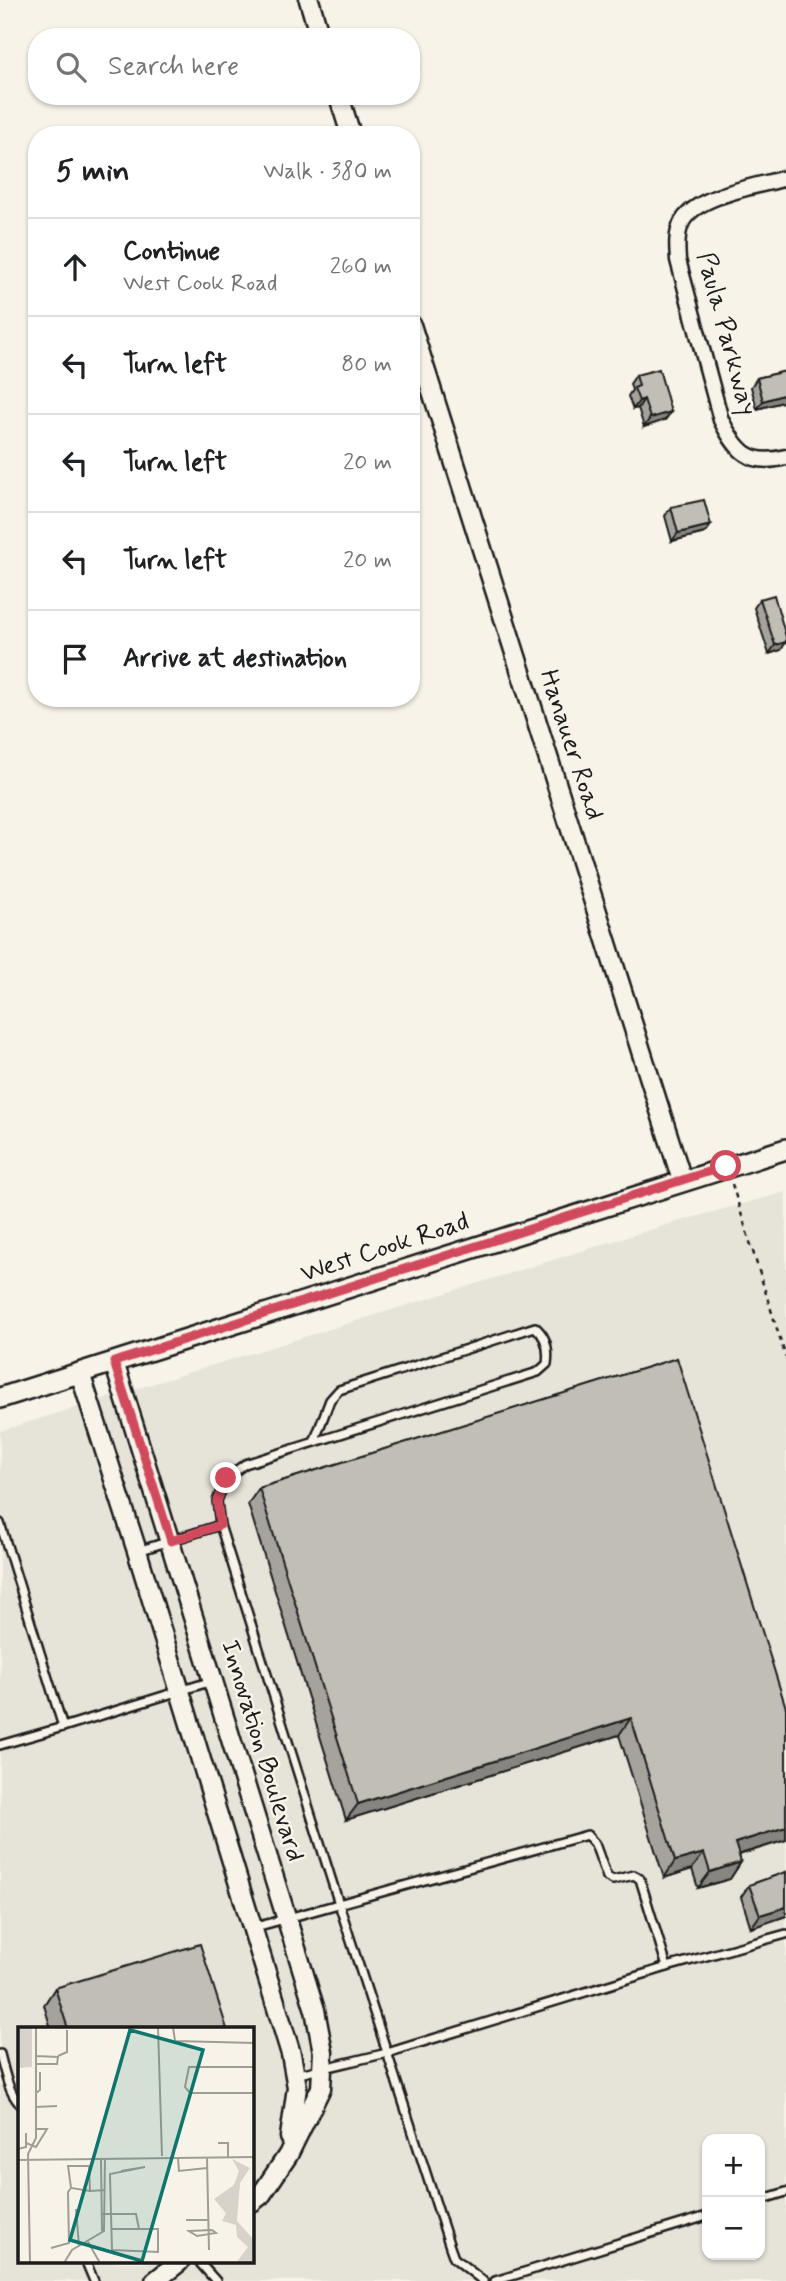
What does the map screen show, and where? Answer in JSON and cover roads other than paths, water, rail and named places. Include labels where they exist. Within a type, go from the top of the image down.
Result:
[{"type":"main road","name":"West Cook Road","points":[[0,1398],[786,1149]]},
{"type":"street","points":[[309,0],[317,28]]},
{"type":"street","points":[[342,105],[348,126]]},
{"type":"street","name":"Paula Parkway","points":[[786,178],[701,204],[682,221],[677,246],[678,260],[721,420],[730,439],[744,454],[761,461],[786,457]]},
{"type":"street","name":"Hanauer Road","points":[[420,353],[682,1180]]},
{"type":"street","name":"Innovation Boulevard","points":[[114,1362],[315,2010],[323,2052],[321,2088],[288,2155],[261,2195],[254,2200]]},
{"type":"street","name":"Innovation Boulevard","points":[[80,1373],[291,2054],[297,2087],[288,2155]]},
{"type":"street","points":[[155,2281],[176,2264]]},
{"type":"lane","points":[[314,1442],[330,1400],[339,1390],[535,1327],[542,1332],[549,1353],[547,1364],[538,1372],[245,1464],[226,1478],[217,1501],[220,1525],[339,1905],[454,2258],[484,2281]]},
{"type":"lane","points":[[0,1522],[63,1727]]},
{"type":"lane","points":[[137,1551],[220,1525]]},
{"type":"lane","points":[[0,1745],[212,1681]]},
{"type":"lane","points":[[251,1928],[587,1835],[595,1844],[607,1877],[613,1880],[634,1875],[640,1879],[667,1968]]},
{"type":"lane","points":[[295,2075],[387,2053],[786,1934]]},
{"type":"lane","points":[[0,2054],[18,2102]]},
{"type":"lane","points":[[765,2198],[786,2192]]},
{"type":"lane","points":[[495,2281],[702,2218]]},
{"type":"lane","points":[[87,2264],[94,2281]]},
{"type":"lane","points":[[201,2264],[216,2281]]}]
